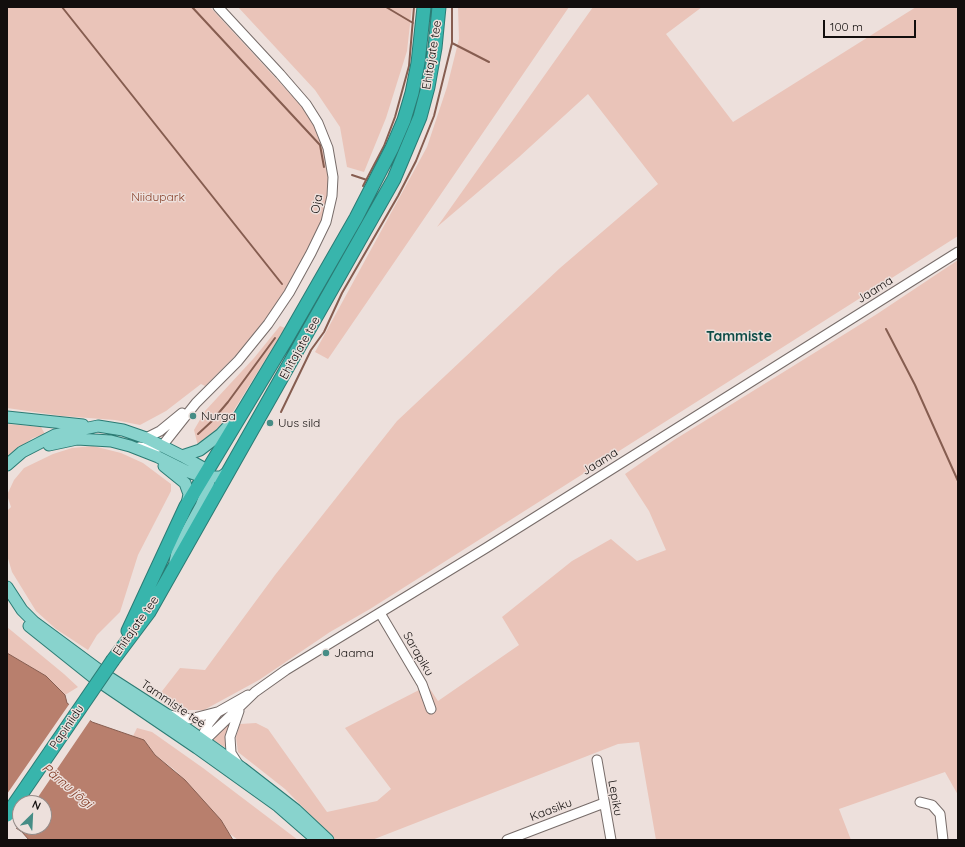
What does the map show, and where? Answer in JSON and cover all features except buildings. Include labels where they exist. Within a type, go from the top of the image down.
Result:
[{"type":"highway","name":"Ehitajate tee","points":[[113,660],[186,506],[286,340],[374,184],[404,120],[418,63],[424,7]]},
{"type":"highway","name":"Ehitajate tee","points":[[113,660],[149,612],[394,179],[420,117],[428,87],[435,48],[439,7]]},
{"type":"highway","name":"Papiniidu","points":[[7,815],[113,660]]},
{"type":"main road","points":[[182,456],[198,452],[226,429],[235,418],[277,348],[286,340]]},
{"type":"main road","points":[[7,417],[98,426],[122,430],[146,438],[182,456],[206,475],[208,488],[201,506],[178,548],[174,566]]},
{"type":"main road","points":[[7,465],[22,452],[55,435],[98,426]]},
{"type":"main road","points":[[7,473],[16,463],[35,451],[60,442],[89,438],[111,441],[130,446],[158,457],[191,473],[221,477],[228,472]]},
{"type":"main road","points":[[130,446],[172,471],[185,483],[189,494],[186,506]]},
{"type":"main road","name":"Tammiste tee","points":[[7,587],[22,610],[34,622],[107,676],[166,714],[317,840]]},
{"type":"main road","name":"Tammiste tee","points":[[7,602],[24,623],[69,660],[242,768],[287,803],[328,840]]},
{"type":"street","name":"Oja","points":[[162,446],[196,403],[238,361],[268,324],[289,293],[326,222],[332,196],[333,177],[328,148],[318,123],[306,104],[218,7]]},
{"type":"street","name":"Jaama","points":[[166,714],[190,719],[211,715],[255,692],[286,670],[380,613],[958,252]]},
{"type":"street","name":"Oja","points":[[146,438],[160,431],[196,403]]},
{"type":"street","points":[[130,446],[153,448],[162,446]]},
{"type":"street","name":"Sarapiku","points":[[380,613],[422,684],[430,709]]},
{"type":"street","name":"Jaama","points":[[201,742],[255,692]]},
{"type":"street","name":"Jaama","points":[[242,768],[231,753],[230,737],[243,704]]},
{"type":"street","name":"Jaama","points":[[201,742],[209,722],[218,712]]},
{"type":"street","name":"Lepiku","points":[[597,760],[611,840]]},
{"type":"street","points":[[920,802],[932,805],[940,814],[943,840]]},
{"type":"street","name":"Kaasiku","points":[[506,840],[604,803]]},
{"type":"green space","name":"Niidupark","points":[[7,7],[210,7],[306,111],[316,129],[328,164],[329,189],[320,227],[302,262],[274,308],[237,354],[205,386],[201,384],[166,411],[140,425],[115,420],[62,416],[7,408]]},
{"type":"green space","points":[[238,7],[412,7],[407,51],[386,118],[364,172],[347,167],[340,127],[315,90]]},
{"type":"green space","points":[[458,7],[569,7],[328,359],[315,352],[427,147],[447,87],[459,39]]},
{"type":"green space","points":[[593,7],[702,7],[666,34],[733,122],[916,7],[958,7],[958,236],[370,609],[330,632],[259,680],[204,710],[182,710],[159,695],[180,668],[205,670],[275,575],[397,421],[560,268],[658,184],[588,94],[519,157],[437,227]]},
{"type":"green space","points":[[958,260],[958,795],[945,772],[839,809],[851,840],[656,840],[639,742],[618,744],[372,840],[335,840],[285,789],[238,752],[236,737],[240,724],[256,723],[268,729],[327,812],[377,801],[391,789],[345,728],[421,689],[426,683],[438,701],[519,645],[502,617],[572,561],[611,539],[637,561],[666,550],[649,511],[625,474],[674,440],[877,314]]},
{"type":"green space","points":[[280,326],[285,328],[226,423],[198,446],[194,430],[205,411],[254,358]]},
{"type":"green space","points":[[7,424],[41,427],[45,434],[33,438],[7,456]]},
{"type":"green space","points":[[93,446],[121,453],[143,463],[171,484],[171,491],[138,555],[120,612],[97,635],[88,650],[56,629],[36,611],[12,572],[7,555],[7,511],[11,507],[7,495],[14,480],[24,468],[53,454],[72,448]]},
{"type":"green space","points":[[7,627],[78,687],[65,695],[46,676],[7,653]]},
{"type":"green space","points":[[233,718],[226,735],[226,748],[212,739]]},
{"type":"green space","points":[[137,728],[152,732],[203,768],[298,840],[238,840],[229,833],[221,820],[176,771],[155,755],[144,740],[133,736]]},
{"type":"water","name":"Pärnu jõgi","points":[[7,653],[46,676],[65,695],[67,703],[92,722],[144,740],[155,755],[185,780],[221,820],[233,840],[29,840],[25,835],[52,835],[52,795],[12,795],[12,825],[7,822]]},
{"type":"pier","points":[[70,703],[91,719],[39,795],[12,795],[12,828],[7,824],[7,794]]},
{"type":"waterway","points":[[62,7],[282,284]]},
{"type":"waterway","points":[[192,7],[320,145],[324,167]]},
{"type":"waterway","points":[[386,7],[413,23]]},
{"type":"waterway","points":[[363,186],[384,146],[395,117],[409,66],[414,7]]},
{"type":"waterway","points":[[281,412],[311,350],[324,332],[342,293],[398,196],[416,161],[434,116],[452,43],[452,7]]},
{"type":"waterway","points":[[452,43],[489,62]]},
{"type":"waterway","points":[[352,175],[367,180]]},
{"type":"waterway","points":[[886,329],[915,385],[958,481]]},
{"type":"waterway","points":[[198,434],[211,422],[228,402],[275,338]]},
{"type":"place","name":"Nurga","points":[[193,416]]},
{"type":"place","name":"Uus sild","points":[[270,423]]},
{"type":"place","name":"Jaama","points":[[326,653]]},
{"type":"district","name":"Tammiste","points":[[739,337]]}]
